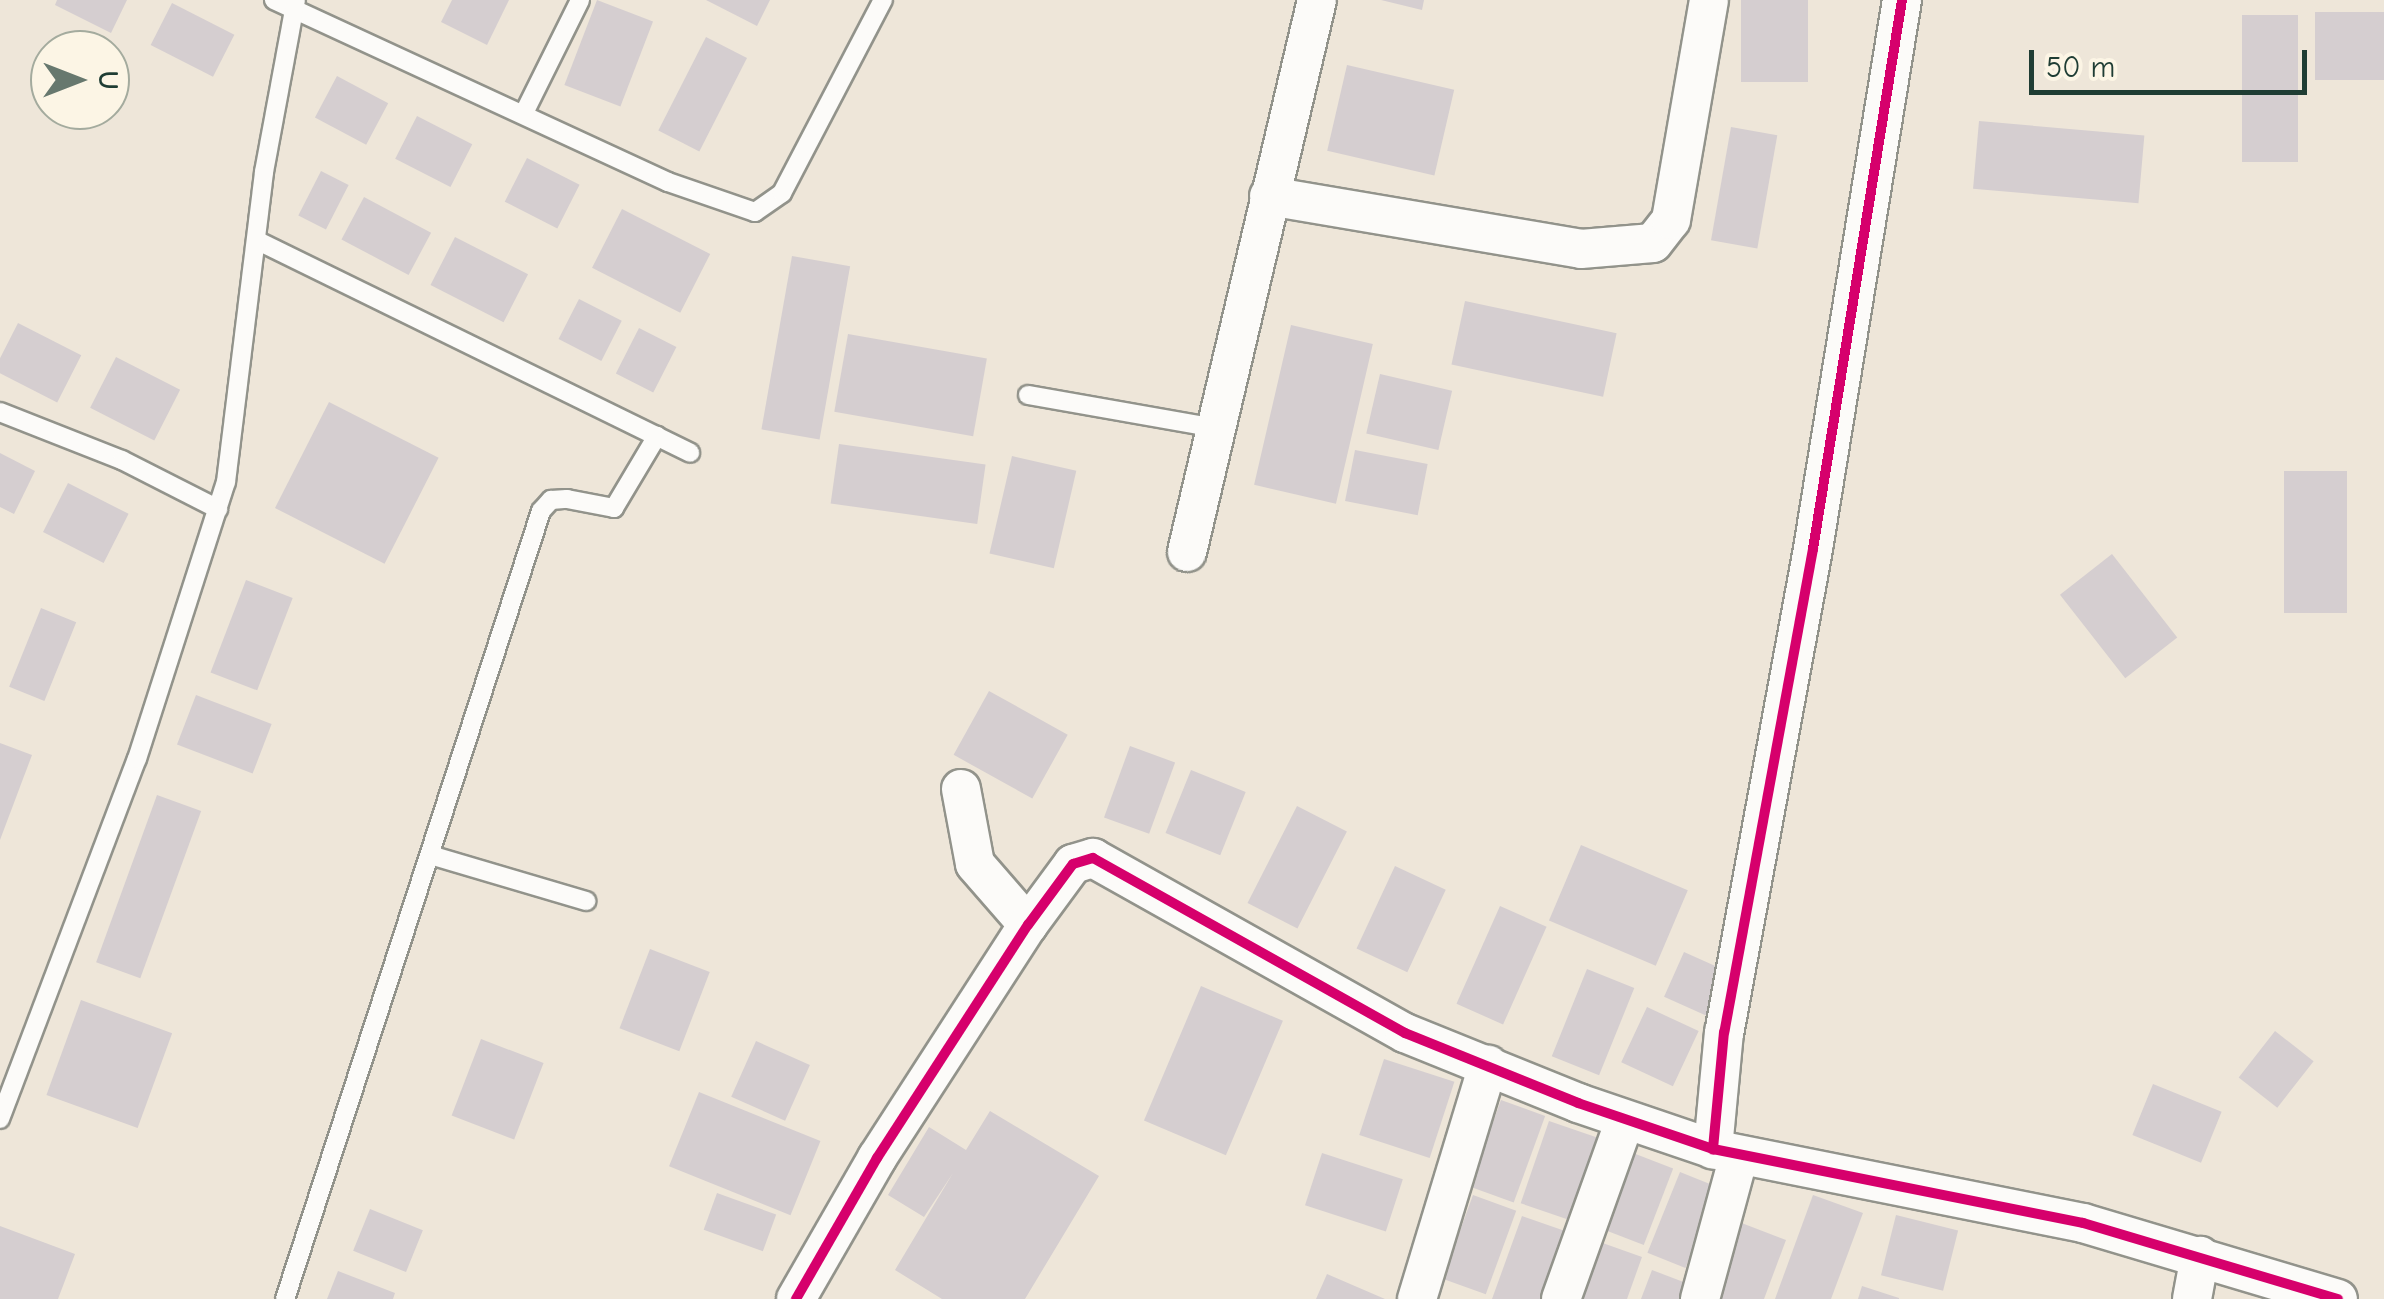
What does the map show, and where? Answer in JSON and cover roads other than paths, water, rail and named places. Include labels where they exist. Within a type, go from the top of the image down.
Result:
[{"type":"street","points":[[1187,552],[1316,0]]},
{"type":"street","points":[[1269,196],[1581,250],[1654,243],[1670,220],[1710,0]]},
{"type":"street","points":[[1700,1299],[1726,1152],[1724,1032],[1813,549],[1902,0]]},
{"type":"street","points":[[961,788],[974,864],[1028,925]]},
{"type":"street","points":[[796,1299],[876,1158],[1028,925],[1073,864],[1094,858],[1147,883],[1249,951],[1405,1032],[1625,1120],[1726,1152],[2007,1205],[2200,1256],[2338,1299]]},
{"type":"street","points":[[1417,1299],[1488,1065]]},
{"type":"street","points":[[1561,1299],[1625,1120]]},
{"type":"street","points":[[2192,1299],[2200,1256]]},
{"type":"lane","points":[[274,0],[294,4],[668,182],[755,212],[782,193],[883,0]]},
{"type":"lane","points":[[526,112],[580,0]]},
{"type":"lane","points":[[0,1119],[137,759],[218,510],[252,302],[264,172],[294,4]]},
{"type":"lane","points":[[259,250],[653,444],[690,454]]},
{"type":"lane","points":[[1028,396],[1216,428]]},
{"type":"lane","points":[[0,412],[122,460],[218,510]]},
{"type":"lane","points":[[284,1299],[541,511],[551,500],[567,499],[614,508],[653,444]]},
{"type":"lane","points":[[430,855],[586,901]]}]
